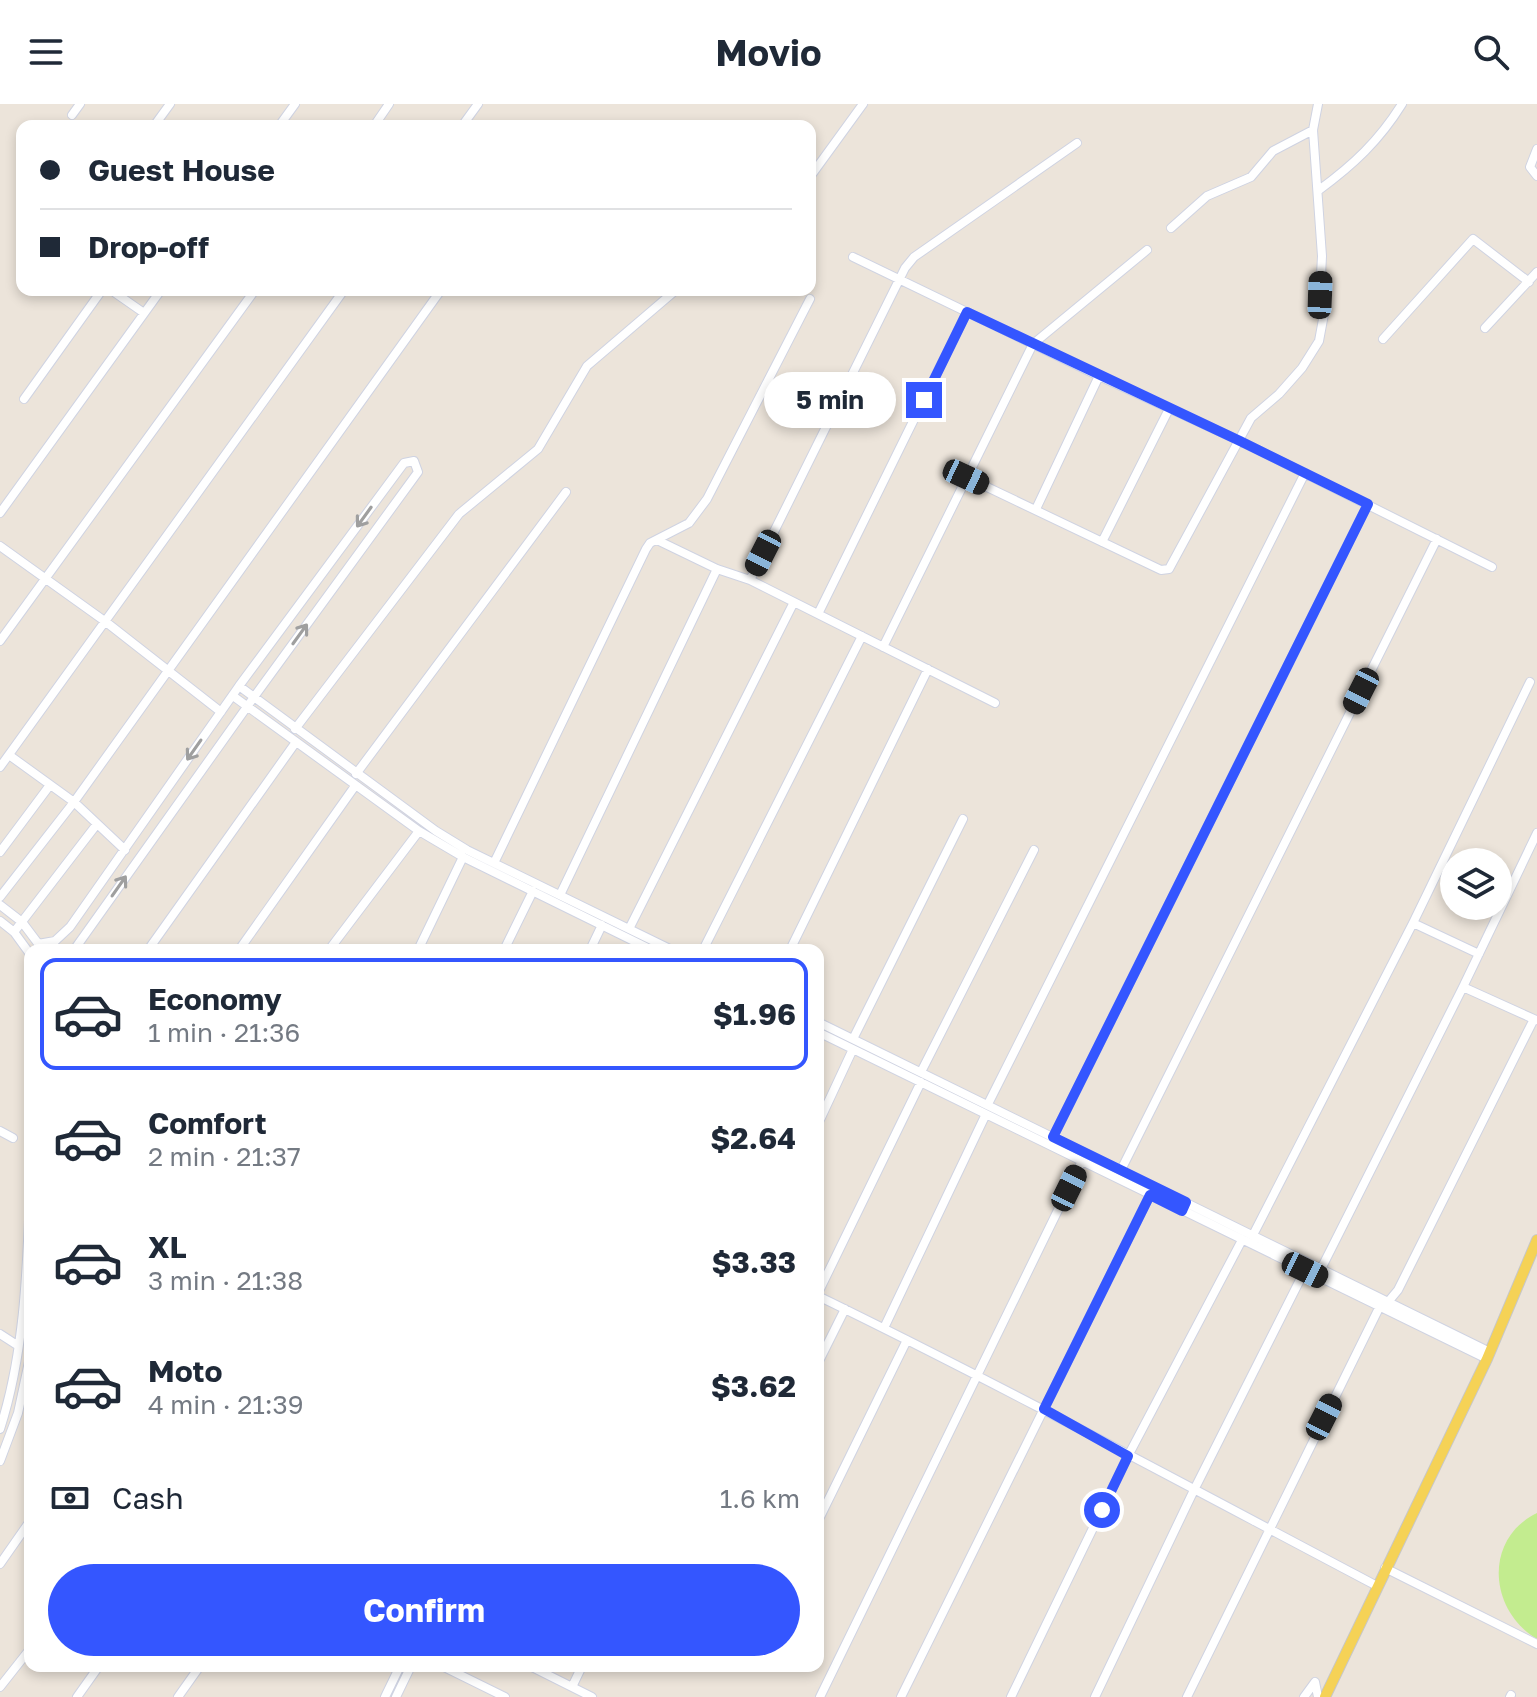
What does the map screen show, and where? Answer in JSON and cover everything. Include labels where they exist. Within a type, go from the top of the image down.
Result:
[{"type":"main road","points":[[1325,1697],[1536,1247]]},
{"type":"street","points":[[72,115],[80,104]]},
{"type":"street","points":[[816,169],[863,104]]},
{"type":"street","points":[[966,477],[1161,570],[1169,569],[1251,418],[1279,394],[1302,368],[1319,341],[1324,314],[1320,295],[1322,256],[1313,130],[1318,104]]},
{"type":"street","points":[[1319,190],[1349,168],[1385,131],[1402,104]]},
{"type":"street","points":[[1171,228],[1207,196],[1251,177],[1273,151],[1313,130]]},
{"type":"street","points":[[750,580],[900,279],[914,257],[1077,143]]},
{"type":"street","points":[[1537,149],[1530,167],[1537,176]]},
{"type":"street","points":[[1383,339],[1473,239],[1529,282]]},
{"type":"street","points":[[883,647],[1033,344],[1147,250]]},
{"type":"street","points":[[853,257],[1240,441],[1492,567]]},
{"type":"street","points":[[1485,328],[1537,272]]},
{"type":"street","points":[[24,399],[98,296]]},
{"type":"street","points":[[120,296],[144,313]]},
{"type":"street","points":[[0,513],[157,296]]},
{"type":"street","points":[[0,641],[251,296]]},
{"type":"street","points":[[0,767],[340,296]]},
{"type":"street","points":[[0,897],[74,802],[437,296]]},
{"type":"street","points":[[295,729],[459,514],[538,449],[587,366],[669,296]]},
{"type":"street","points":[[494,863],[646,549],[689,523],[707,499],[810,299]]},
{"type":"street","points":[[818,614],[967,312]]},
{"type":"street","points":[[1036,509],[1099,376]]},
{"type":"street","points":[[1102,542],[1169,409]]},
{"type":"street","points":[[47,944],[60,938],[239,686],[404,463],[414,461],[418,472],[78,944]]},
{"type":"street","points":[[884,1328],[987,1109],[1305,473]]},
{"type":"street","points":[[356,774],[566,492]]},
{"type":"street","points":[[1053,1137],[1368,504]]},
{"type":"street","points":[[1121,1170],[1437,539]]},
{"type":"street","points":[[657,540],[717,569],[750,580],[995,703]]},
{"type":"street","points":[[0,546],[106,622],[221,712]]},
{"type":"street","points":[[560,895],[717,569]]},
{"type":"street","points":[[629,929],[794,602]]},
{"type":"street","points":[[706,944],[862,636]]},
{"type":"street","points":[[793,944],[928,669]]},
{"type":"street","points":[[1253,1235],[1413,923],[1530,682]]},
{"type":"street","points":[[239,686],[463,857],[640,944]]},
{"type":"street","points":[[233,696],[419,831],[494,863],[660,944]]},
{"type":"street","points":[[152,944],[296,742]]},
{"type":"street","points":[[9,755],[74,802],[125,850]]},
{"type":"street","points":[[0,852],[50,785]]},
{"type":"street","points":[[243,944],[355,786]]},
{"type":"street","points":[[824,1110],[963,819]]},
{"type":"street","points":[[14,932],[97,824]]},
{"type":"street","points":[[334,944],[419,831]]},
{"type":"street","points":[[1321,1269],[1537,833]]},
{"type":"street","points":[[921,1072],[1034,850]]},
{"type":"street","points":[[421,944],[463,857]]},
{"type":"street","points":[[507,944],[533,891]]},
{"type":"street","points":[[0,905],[22,922],[39,944]]},
{"type":"street","points":[[0,921],[24,946]]},
{"type":"street","points":[[1413,923],[1479,954]]},
{"type":"street","points":[[593,944],[602,925]]},
{"type":"street","points":[[1187,1697],[1268,1528],[1384,1304],[1398,1290],[1536,1020],[1463,987]]},
{"type":"street","points":[[824,1026],[921,1082],[1053,1137],[1121,1170],[1242,1240],[1488,1355]]},
{"type":"street","points":[[824,1034],[921,1072],[1082,1161],[1150,1195],[1253,1235],[1384,1304]]},
{"type":"street","points":[[824,1282],[921,1082]]},
{"type":"street","points":[[0,1131],[13,1138]]},
{"type":"street","points":[[820,1697],[1082,1161]]},
{"type":"street","points":[[901,1697],[1150,1195]]},
{"type":"street","points":[[1011,1697],[1128,1456],[1242,1240]]},
{"type":"street","points":[[1095,1697],[1194,1490],[1305,1270]]},
{"type":"street","points":[[824,1297],[978,1374],[1377,1586]]},
{"type":"street","points":[[824,1351],[845,1309]]},
{"type":"street","points":[[0,1429],[24,1310]]},
{"type":"street","points":[[0,1334],[17,1345]]},
{"type":"street","points":[[824,1509],[907,1340]]},
{"type":"street","points":[[0,1461],[18,1413],[24,1385]]},
{"type":"street","points":[[0,1564],[24,1530]]},
{"type":"street","points":[[1385,1568],[1537,1644]]},
{"type":"street","points":[[0,1687],[24,1657]]},
{"type":"street","points":[[77,1697],[95,1672]]},
{"type":"street","points":[[178,1697],[196,1672]]},
{"type":"street","points":[[385,1697],[397,1672]]},
{"type":"street","points":[[396,1697],[408,1672]]},
{"type":"street","points":[[452,1672],[487,1693],[505,1697]]},
{"type":"street","points":[[542,1672],[592,1697]]},
{"type":"street","points":[[572,1687],[579,1672]]},
{"type":"street","points":[[1304,1697],[1315,1682],[1318,1697]]},
{"type":"green space","points":[[1537,1513],[1537,1639],[1521,1627],[1509,1611],[1499,1575],[1507,1540],[1520,1525]]},
{"type":"route","points":[[924,400],[967,312],[1368,504],[1053,1137],[1186,1202],[1182,1211],[1150,1195],[1044,1409],[1128,1456],[1102,1510]]}]
